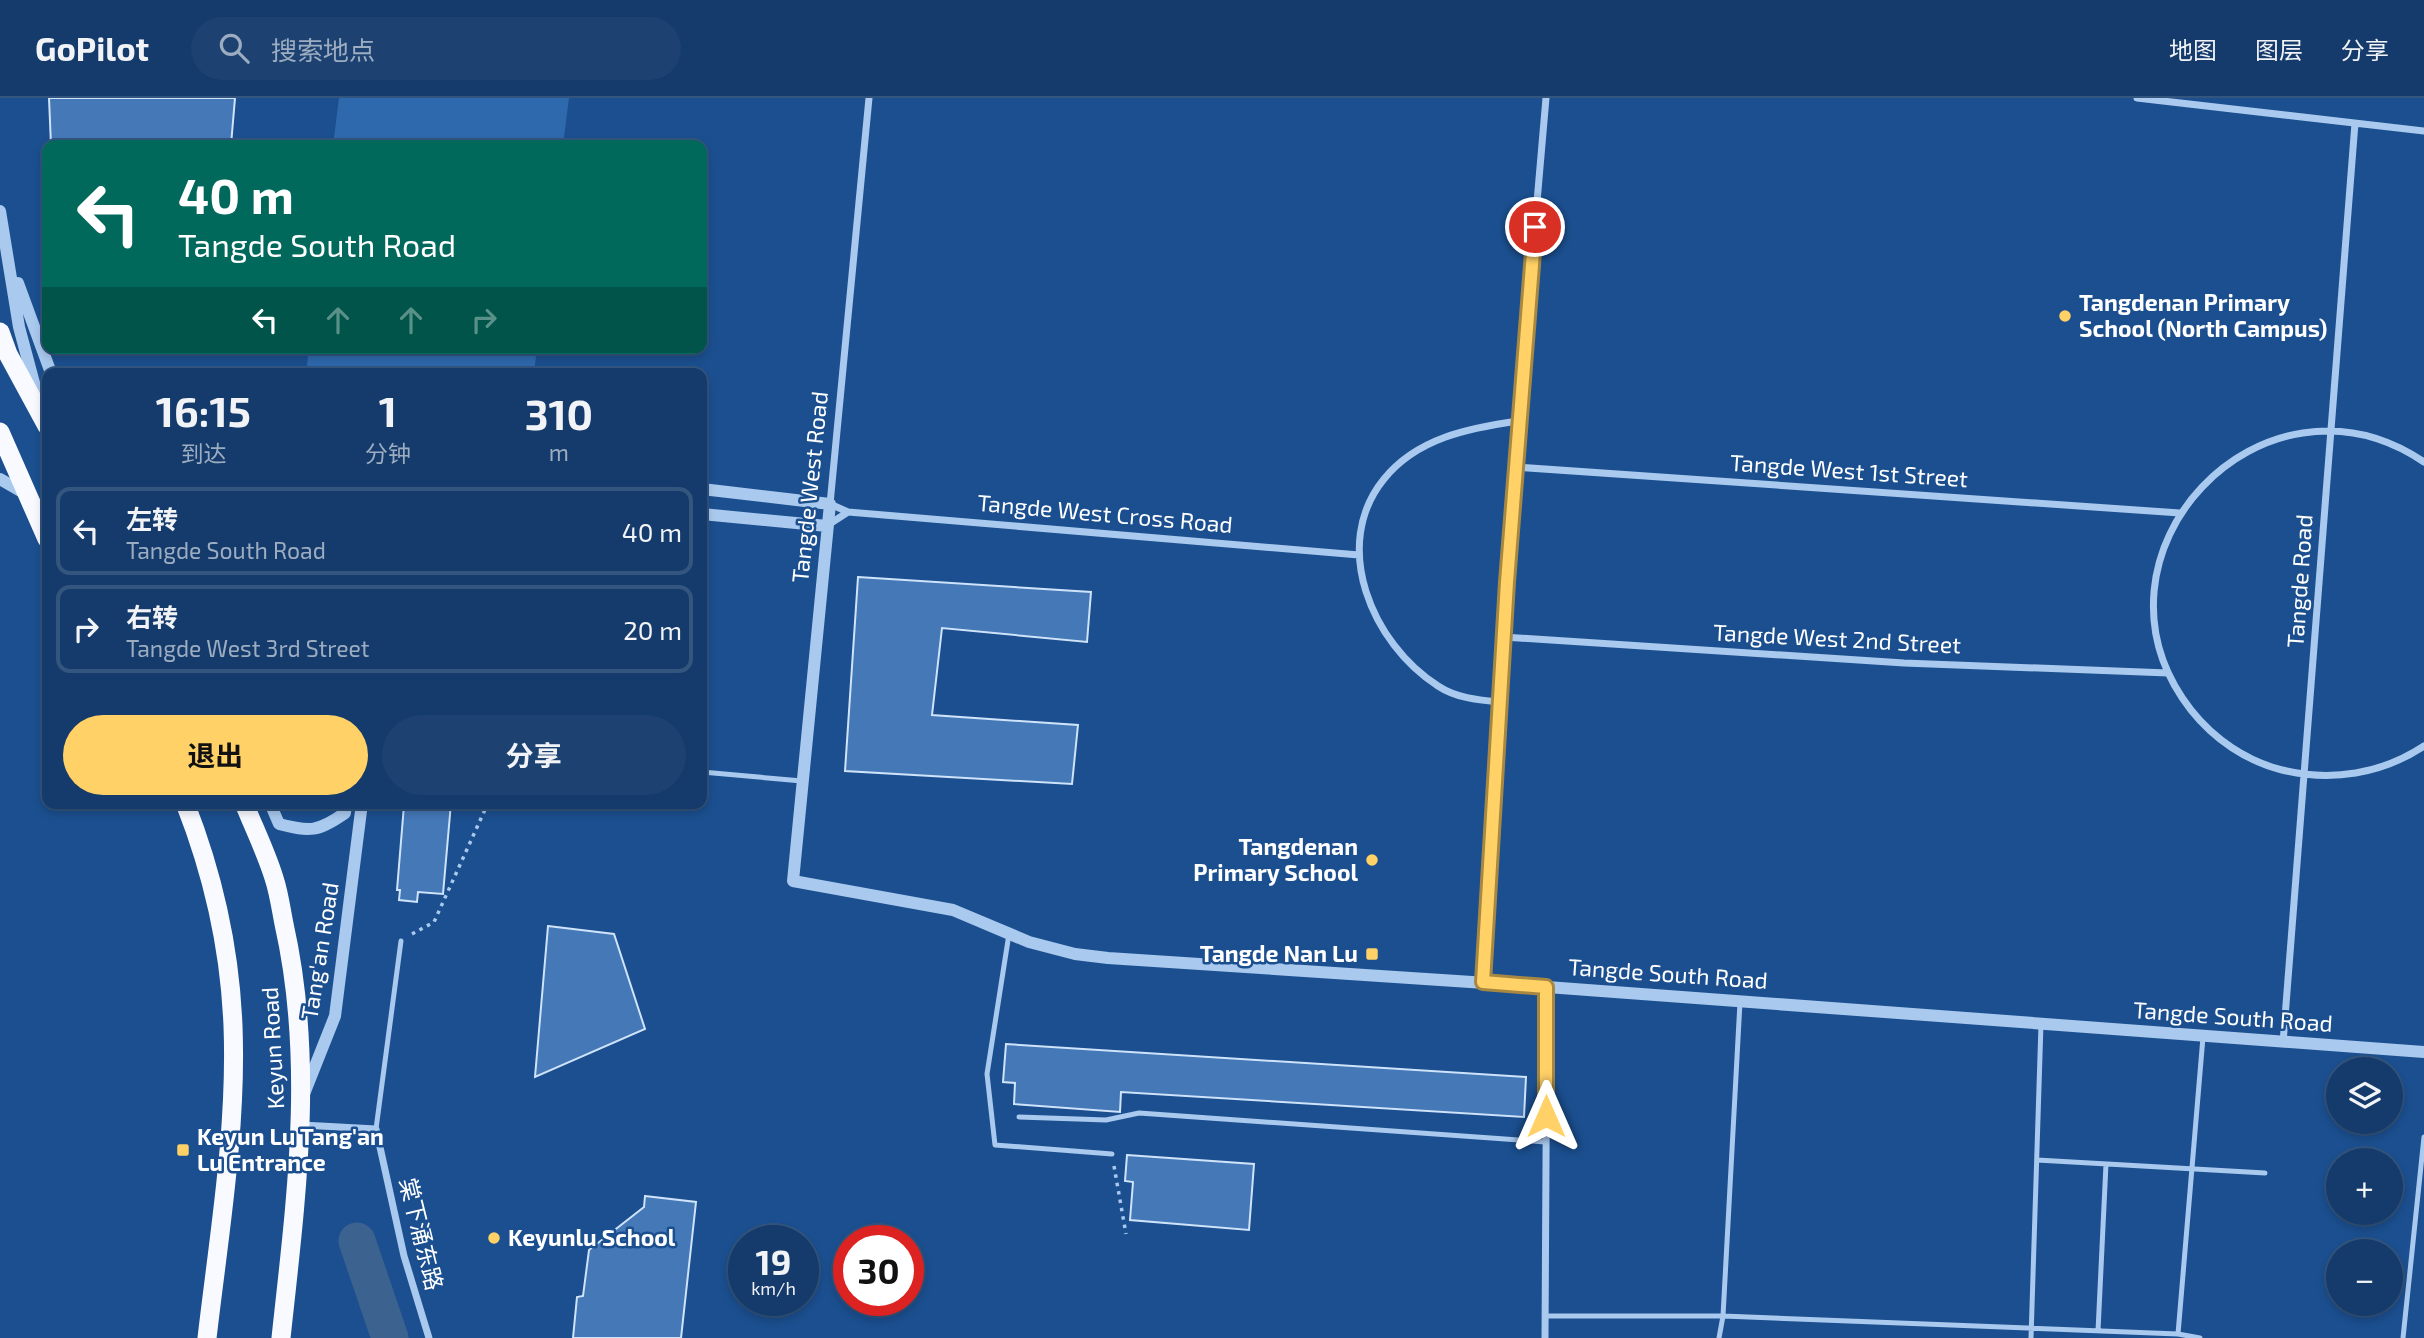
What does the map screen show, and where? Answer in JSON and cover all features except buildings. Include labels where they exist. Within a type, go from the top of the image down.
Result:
[{"type":"highway","points":[[0,332],[8,354],[42,416]]},
{"type":"highway","points":[[0,432],[42,528]]},
{"type":"highway","name":"Keyun Road","points":[[187,809],[199,839],[218,912],[228,966],[233,1026],[228,1138],[207,1338]]},
{"type":"highway","name":"Keyun Road","points":[[246,809],[274,878],[291,955],[302,1049],[302,1125],[281,1338]]},
{"type":"street","name":"Tangde West Road","points":[[793,881],[869,98]]},
{"type":"street","points":[[1483,982],[1518,421],[1546,98]]},
{"type":"street","points":[[2137,98],[2424,131]]},
{"type":"street","name":"Tangde Road","points":[[2283,1043],[2355,123]]},
{"type":"street","points":[[0,211],[19,327],[42,411]]},
{"type":"street","points":[[6,246],[42,348]]},
{"type":"street","points":[[1499,702],[1472,700],[1440,688],[1414,668],[1394,647],[1379,622],[1363,580],[1359,532],[1371,498],[1385,477],[1402,463],[1447,434],[1518,421]]},
{"type":"street","points":[[2424,463],[2385,442],[2356,434],[2331,432],[2298,435],[2270,442],[2243,454],[2219,470],[2197,490],[2180,513],[2167,538],[2154,592],[2159,646],[2168,673],[2199,721],[2221,740],[2263,763],[2304,774],[2329,776],[2386,766],[2424,746]]},
{"type":"street","name":"Tangde West 1st Street","points":[[1515,467],[2180,513]]},
{"type":"street","points":[[0,479],[26,494]]},
{"type":"street","points":[[707,490],[830,504]]},
{"type":"street","name":"Tangde West Cross Road","points":[[830,504],[848,512],[1359,555]]},
{"type":"street","points":[[707,514],[827,526],[848,512]]},
{"type":"street","name":"Tangde West 2nd Street","points":[[1503,637],[1904,663],[2168,673]]},
{"type":"street","points":[[273,809],[279,824],[304,830],[323,828],[345,813],[345,809]]},
{"type":"street","name":"Tang'an Road","points":[[302,1101],[335,1016],[361,809]]},
{"type":"street","name":"Tangde South Road","points":[[793,881],[953,910],[1009,934],[1075,954],[1108,958],[1483,982],[2424,1052]]},
{"type":"street","points":[[1545,1338],[1546,987]]},
{"type":"street","points":[[302,1125],[376,1129]]},
{"type":"street","name":"棠下涌东路","points":[[376,1129],[404,1256],[429,1338]]},
{"type":"lane","points":[[707,772],[802,781]]},
{"type":"lane","points":[[1009,934],[986,1074],[995,1145],[1112,1154]]},
{"type":"lane","points":[[376,1129],[401,941]]},
{"type":"lane","points":[[1719,1338],[1723,1316],[1740,1001]]},
{"type":"lane","points":[[2031,1338],[2041,1024]]},
{"type":"lane","points":[[2178,1334],[2203,1037]]},
{"type":"lane","points":[[1019,1117],[1106,1120],[1139,1113],[1546,1142]]},
{"type":"lane","points":[[2403,1338],[2424,1137]]},
{"type":"lane","points":[[2037,1160],[2265,1173]]},
{"type":"lane","points":[[2098,1331],[2106,1164]]},
{"type":"lane","points":[[1545,1316],[1723,1316],[2178,1334],[2200,1338]]},
{"type":"path","points":[[401,941],[434,922],[485,809]]},
{"type":"path","points":[[1112,1154],[1126,1234]]},
{"type":"shaded area","points":[[339,98],[569,98],[564,140],[334,140]]},
{"type":"shaded area","points":[[308,354],[536,354],[535,368],[307,368]]},
{"type":"waterway","points":[[357,1241],[390,1338]]},
{"type":"place","name":"Tangdenan Primary School (North Campus)","points":[[2065,316]]},
{"type":"place","name":"Tangdenan Primary School","points":[[1372,860]]},
{"type":"place","name":"Tangde Nan Lu","points":[[1372,954]]},
{"type":"place","name":"Keyun Lu Tang'an Lu Entrance","points":[[183,1150]]},
{"type":"place","name":"Keyunlu School","points":[[494,1238]]},
{"type":"route","points":[[1535,227],[1507,582],[1483,982],[1546,987],[1546,1116]]}]
